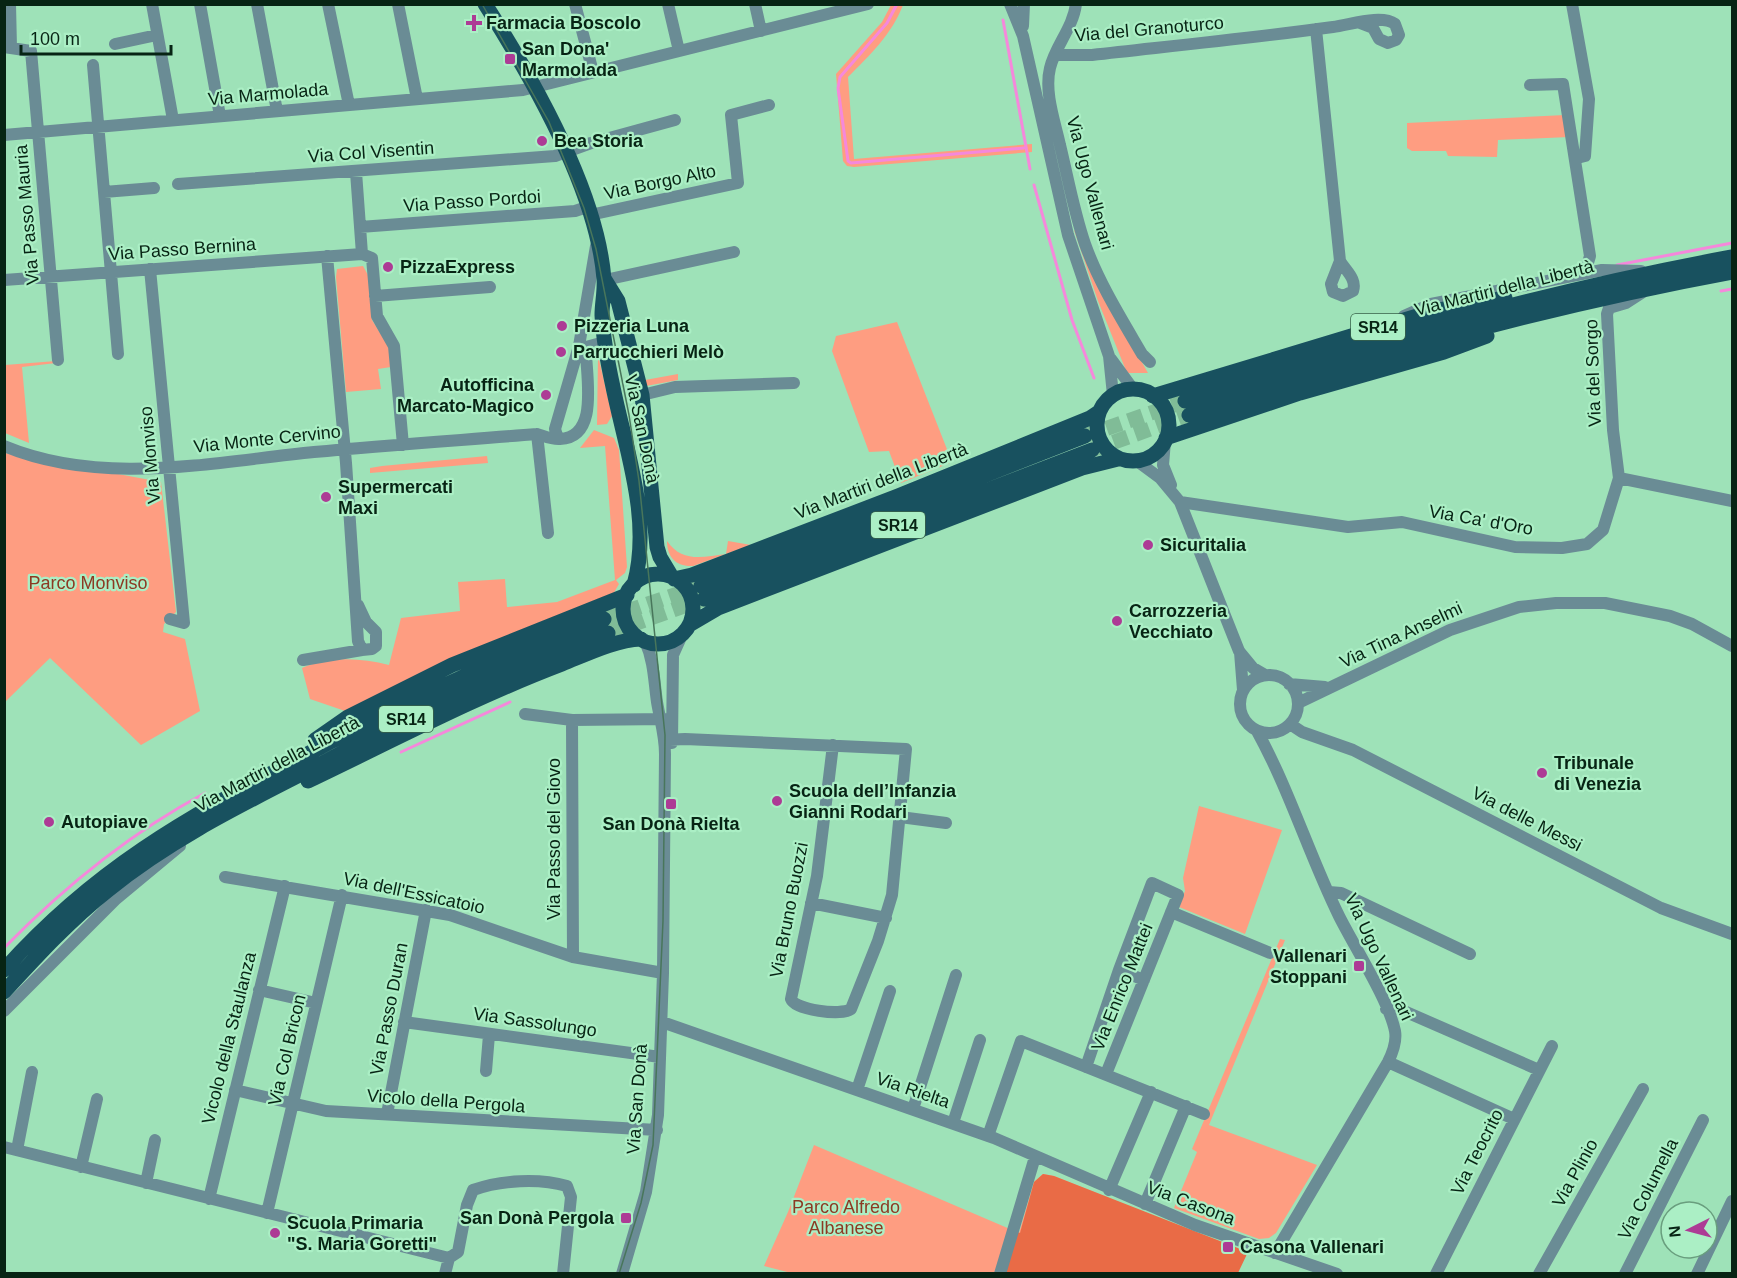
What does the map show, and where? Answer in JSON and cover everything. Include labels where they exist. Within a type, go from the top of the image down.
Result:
[{"type":"main road","name":"Via San Donà","points":[[485,4],[535,87],[566,152],[597,242],[605,280],[602,301],[606,348],[633,471],[640,552],[624,605],[630,629],[643,640]]},
{"type":"main road","name":"Via Martiri della Libertà","points":[[1732,257],[1660,272],[1606,276],[1374,342],[1187,408],[1563,308],[1732,272]]},
{"type":"main road","name":"SR14","points":[[1153,396],[1391,323],[1452,307],[1606,276]]},
{"type":"main road","name":"Via San Donà","points":[[605,280],[618,300],[642,395],[657,547],[660,557],[673,578],[686,588],[692,601],[685,630]]},
{"type":"main road","name":"SR14","points":[[1165,440],[1300,393],[1444,352],[1563,308]]},
{"type":"main road","points":[[212,820],[231,817],[252,809],[445,714],[531,676],[618,644],[643,640],[666,643],[718,608],[1082,468],[1118,459],[1137,461],[1158,451],[1165,440],[1167,415],[1153,396],[1133,389],[1113,395],[1100,412],[1097,422],[1102,444],[1118,459]]},
{"type":"main road","name":"Via Martiri della Libertà","points":[[673,578],[692,575],[898,496],[1100,412]]},
{"type":"main road","name":"SR14","points":[[702,593],[1088,443]]},
{"type":"main road","points":[[242,789],[282,758],[348,717],[398,691],[498,645],[630,590],[649,576],[673,578]]},
{"type":"main road","name":"Via Martiri della Libertà","points":[[4,970],[43,929],[100,878],[171,828],[436,687],[502,657],[606,626],[454,695],[197,829],[109,889],[53,939],[4,992]]},
{"type":"street","points":[[8,48],[10,4]]},
{"type":"street","points":[[152,4],[173,120]]},
{"type":"street","points":[[200,4],[220,116]]},
{"type":"street","points":[[257,4],[277,111]]},
{"type":"street","points":[[328,4],[348,105]]},
{"type":"street","points":[[398,4],[417,99]]},
{"type":"street","points":[[575,4],[593,72]]},
{"type":"street","points":[[668,4],[679,51]]},
{"type":"street","points":[[755,4],[761,31]]},
{"type":"street","name":"Via Marmolada","points":[[4,135],[535,87],[868,4]]},
{"type":"street","name":"Via Ugo Vallenari","points":[[1010,4],[1023,36],[1068,235],[1109,356],[1113,395]]},
{"type":"street","name":"Via Ugo Vallenari","points":[[1023,36],[1024,4]]},
{"type":"street","name":"Via Ugo Vallenari","points":[[1076,4],[1073,19],[1050,67],[1049,88],[1085,243],[1107,294],[1142,354],[1150,362]]},
{"type":"street","points":[[1572,4],[1589,99],[1585,156],[1578,158]]},
{"type":"street","name":"Via del Granoturco","points":[[1057,55],[1092,55],[1360,23]]},
{"type":"street","points":[[1316,29],[1340,261]]},
{"type":"street","points":[[115,44],[157,35]]},
{"type":"street","name":"Via Passo Mauria","points":[[8,48],[31,51],[58,360]]},
{"type":"street","points":[[93,65],[118,354]]},
{"type":"street","points":[[1391,323],[1416,308],[1431,303],[1577,274],[1606,276],[1563,84],[1530,85]]},
{"type":"street","name":"Via Borgo Alto","points":[[588,211],[738,183],[731,115],[769,105]]},
{"type":"street","name":"Via Col Visentin","points":[[178,184],[555,156],[675,120]]},
{"type":"street","points":[[1577,274],[1587,266],[1590,256],[1578,158]]},
{"type":"street","points":[[356,172],[362,254],[372,258],[377,316],[394,346],[404,445]]},
{"type":"street","points":[[104,192],[154,188]]},
{"type":"street","name":"Via Passo Pordoi","points":[[360,227],[588,211]]},
{"type":"street","points":[[597,242],[576,357],[555,429],[558,440],[575,434],[586,418],[586,347],[594,344],[606,348]]},
{"type":"street","points":[[605,280],[734,252]]},
{"type":"street","name":"Via Passo Bernina","points":[[4,280],[362,254]]},
{"type":"street","points":[[327,256],[358,605],[358,641],[362,650]]},
{"type":"street","name":"Via Monviso","points":[[150,269],[184,623],[170,619]]},
{"type":"street","points":[[375,296],[490,286]]},
{"type":"street","name":"Via del Sorgo","points":[[1619,478],[1613,430],[1607,324],[1609,308],[1626,303],[1647,290]]},
{"type":"street","points":[[586,310],[593,303],[618,300]]},
{"type":"street","name":"Via Ugo Vallenari","points":[[1109,356],[1133,389]]},
{"type":"street","points":[[642,395],[675,387],[794,383]]},
{"type":"street","name":"Via Monte Cervino","points":[[537,435],[553,428],[557,422]]},
{"type":"street","points":[[537,435],[548,533]]},
{"type":"street","name":"Via Monte Cervino","points":[[4,446],[37,458],[80,466],[121,470],[345,449],[537,435],[558,440]]},
{"type":"street","points":[[1165,440],[1163,465],[1239,651],[1243,690]]},
{"type":"street","points":[[1137,461],[1154,472],[1178,499]]},
{"type":"street","points":[[1619,478],[1732,501]]},
{"type":"street","name":"Via Ca' d'Oro","points":[[1178,499],[1348,527],[1402,522],[1503,546],[1562,548],[1587,544],[1598,537],[1619,478]]},
{"type":"street","name":"Via Tina Anselmi","points":[[1298,703],[1326,687],[1347,681],[1467,624],[1519,607],[1556,603],[1605,603],[1648,611],[1692,624],[1732,646]]},
{"type":"street","points":[[303,660],[372,649],[377,639],[376,632],[366,622],[358,605]]},
{"type":"street","name":"Via San Donà","points":[[664,923],[672,820],[667,719],[674,655],[685,630]]},
{"type":"street","name":"Via San Donà","points":[[643,640],[652,658],[667,719]]},
{"type":"street","points":[[1239,651],[1253,668],[1289,684],[1298,703],[1293,720],[1277,732],[1257,731],[1247,724],[1239,707],[1243,690],[1248,682],[1265,675]]},
{"type":"street","name":"Via Tina Anselmi","points":[[1289,684],[1326,687]]},
{"type":"street","points":[[525,714],[572,720],[667,719]]},
{"type":"street","name":"Via Passo del Giovo","points":[[572,720],[573,957]]},
{"type":"street","name":"Via delle Messi","points":[[1293,720],[1307,733],[1353,750],[1661,908],[1732,934]]},
{"type":"street","name":"Via Ugo Vallenari","points":[[1257,731],[1275,763],[1329,892],[1386,1009],[1395,1041],[1388,1062],[1275,1253]]},
{"type":"street","name":"Via Ugo Vallenari","points":[[1275,763],[1274,746],[1277,732]]},
{"type":"street","name":"Via San Donà","points":[[622,1274],[646,1192],[657,1130],[662,1022],[668,740]]},
{"type":"street","name":"Via Bruno Buozzi","points":[[668,740],[833,745],[906,749],[895,873],[886,918],[851,1009],[840,1014],[796,1005],[792,1002],[791,995],[811,903],[833,745]]},
{"type":"street","points":[[900,817],[946,823]]},
{"type":"street","points":[[4,1011],[115,900],[197,829]]},
{"type":"street","name":"Via dell'Essicatoio","points":[[225,877],[426,910],[475,922],[573,957],[663,973]]},
{"type":"street","name":"Via Enrico Mattei","points":[[1106,1074],[1178,894],[1152,883],[1119,970]]},
{"type":"street","name":"Vicolo della Staulanza","points":[[209,1199],[285,886]]},
{"type":"street","points":[[1329,892],[1341,893],[1470,954]]},
{"type":"street","name":"Via Col Bricon","points":[[267,1213],[342,895]]},
{"type":"street","points":[[811,903],[886,918]]},
{"type":"street","name":"Via Passo Duran","points":[[387,1114],[426,910]]},
{"type":"street","name":"Via Enrico Mattei","points":[[1171,912],[1270,953]]},
{"type":"street","points":[[1086,1066],[1119,970],[1144,980]]},
{"type":"street","points":[[913,1109],[956,975]]},
{"type":"street","points":[[260,990],[316,1003]]},
{"type":"street","points":[[857,1090],[890,991]]},
{"type":"street","points":[[1386,1009],[1397,1008],[1539,1070]]},
{"type":"street","name":"Via Sassolungo","points":[[404,1022],[660,1057]]},
{"type":"street","name":"Via Rielta","points":[[662,1022],[953,1123],[1035,1157]]},
{"type":"street","points":[[486,1071],[489,1035]]},
{"type":"street","points":[[953,1123],[980,1040]]},
{"type":"street","points":[[988,1136],[1021,1041],[1204,1114]]},
{"type":"street","name":"Via Teocrito","points":[[1436,1274],[1552,1046]]},
{"type":"street","points":[[1388,1062],[1514,1119]]},
{"type":"street","points":[[32,1072],[11,1148],[449,1258]]},
{"type":"street","name":"Via Plinio","points":[[1539,1274],[1643,1089]]},
{"type":"street","name":"Vicolo della Pergola","points":[[235,1090],[326,1111],[657,1130]]},
{"type":"street","points":[[1109,1190],[1151,1092]]},
{"type":"street","points":[[81,1167],[97,1099]]},
{"type":"street","points":[[1145,1204],[1186,1106]]},
{"type":"street","name":"Via Columella","points":[[1625,1274],[1703,1120]]},
{"type":"street","points":[[146,1183],[155,1140]]},
{"type":"street","points":[[1000,1274],[1035,1157]]},
{"type":"street","name":"Via Casona","points":[[1035,1157],[1109,1190],[1315,1270],[1337,1274]]},
{"type":"street","points":[[445,1274],[449,1258],[458,1252],[467,1205],[473,1190],[507,1182],[567,1186],[571,1197],[563,1274]]},
{"type":"street","points":[[1697,1274],[1732,1201]]},
{"type":"green space","points":[[891,5],[903,5],[880,44],[848,77],[854,159],[1032,144],[1032,152],[847,166],[843,161],[836,74],[882,22]]},
{"type":"green space","points":[[1565,115],[1569,137],[1498,140],[1497,157],[1448,156],[1446,151],[1412,151],[1407,148],[1407,123]]},
{"type":"green space","points":[[1074,230],[1078,233],[1104,295],[1148,373],[1127,373],[1098,301]]},
{"type":"green space","points":[[363,266],[369,277],[372,320],[389,347],[391,367],[378,369],[381,389],[346,392],[337,269]]},
{"type":"green space","points":[[897,322],[952,462],[901,483],[889,451],[869,452],[832,351],[836,336]]},
{"type":"green space","points":[[598,355],[612,416],[607,424],[597,425]]},
{"type":"green space","points":[[56,361],[56,363],[22,367],[29,443],[5,433],[5,365]]},
{"type":"green space","points":[[678,374],[678,380],[646,386],[645,380]]},
{"type":"green space","points":[[594,430],[614,438],[619,450],[627,567],[625,573],[616,580],[619,584],[612,596],[348,712],[310,699],[302,668],[323,661],[345,659],[389,665],[401,618],[460,611],[458,582],[505,579],[507,607],[557,602],[615,580],[605,446],[580,448]]},
{"type":"green space","name":"Parco Monviso","points":[[5,453],[161,482],[176,612],[164,624],[163,632],[185,639],[200,711],[141,745],[50,658],[5,702]]},
{"type":"green space","points":[[487,456],[488,463],[370,473],[370,468],[382,466]]},
{"type":"green space","points":[[667,541],[679,553],[694,557],[726,554],[728,541],[751,545],[693,566],[687,566],[674,560],[667,547]]},
{"type":"green space","points":[[1199,806],[1282,830],[1245,934],[1179,907],[1185,891],[1183,878]]},
{"type":"green space","points":[[1280,939],[1285,940],[1209,1125],[1317,1165],[1276,1233],[1269,1238],[1259,1239],[1174,1208],[1197,1152],[1192,1149]]},
{"type":"green space","name":"Parco Alfredo Albanese","points":[[814,1145],[1019,1233],[1034,1182],[1043,1174],[1054,1176],[1154,1216],[1238,1274],[795,1274],[764,1266]]},
{"type":"shaded area","points":[[1043,1174],[1054,1176],[1248,1252],[1238,1273],[1000,1274],[1013,1230],[1020,1233],[1034,1182]]},
{"type":"waterway","points":[[897,4],[887,23],[840,77],[838,88],[848,161],[851,163],[1024,148]]},
{"type":"waterway","points":[[1003,20],[1030,169]]},
{"type":"waterway","points":[[1034,185],[1072,320],[1094,378]]},
{"type":"waterway","points":[[1617,265],[1732,243]]},
{"type":"waterway","points":[[1721,291],[1732,289]]},
{"type":"waterway","points":[[401,752],[510,702]]},
{"type":"waterway","points":[[4,948],[50,904],[99,863],[150,826],[205,793]]},
{"type":"tunnel","points":[[1085,436],[1185,401]]},
{"type":"tunnel","points":[[1092,450],[1189,415]]},
{"type":"tunnel","points":[[604,619],[701,586]]},
{"type":"tunnel","points":[[608,633],[704,599]]},
{"type":"tram line","points":[[482,4],[549,122],[584,208],[596,249],[629,415],[639,481],[665,735],[663,921],[653,1145],[641,1203],[619,1274]]},
{"type":"place","name":"Farmacia Boscolo","points":[[474,23]]},
{"type":"place","name":"San Dona' Marmolada","points":[[510,59]]},
{"type":"place","name":"Bea Storia","points":[[542,141]]},
{"type":"place","name":"PizzaExpress","points":[[388,267]]},
{"type":"place","name":"Pizzeria Luna","points":[[562,326]]},
{"type":"place","name":"Parrucchieri Melò","points":[[561,352]]},
{"type":"place","name":"Autofficina Marcato-Magico","points":[[546,395]]},
{"type":"place","name":"Supermercati Maxi","points":[[326,497]]},
{"type":"place","name":"Sicuritalia","points":[[1148,545]]},
{"type":"place","name":"Carrozzeria Vecchiato","points":[[1117,621]]},
{"type":"place","name":"Tribunale di Venezia","points":[[1542,773]]},
{"type":"place","name":"Scuola dell’Infanzia Gianni Rodari","points":[[777,801]]},
{"type":"place","name":"San Donà Rielta","points":[[671,804]]},
{"type":"place","name":"Autopiave","points":[[49,822]]},
{"type":"place","name":"Vallenari Stoppani","points":[[1359,966]]},
{"type":"place","name":"San Donà Pergola","points":[[626,1218]]},
{"type":"place","name":"Scuola Primaria \"S. Maria Goretti\"","points":[[275,1233]]},
{"type":"place","name":"Casona Vallenari","points":[[1228,1247]]}]
